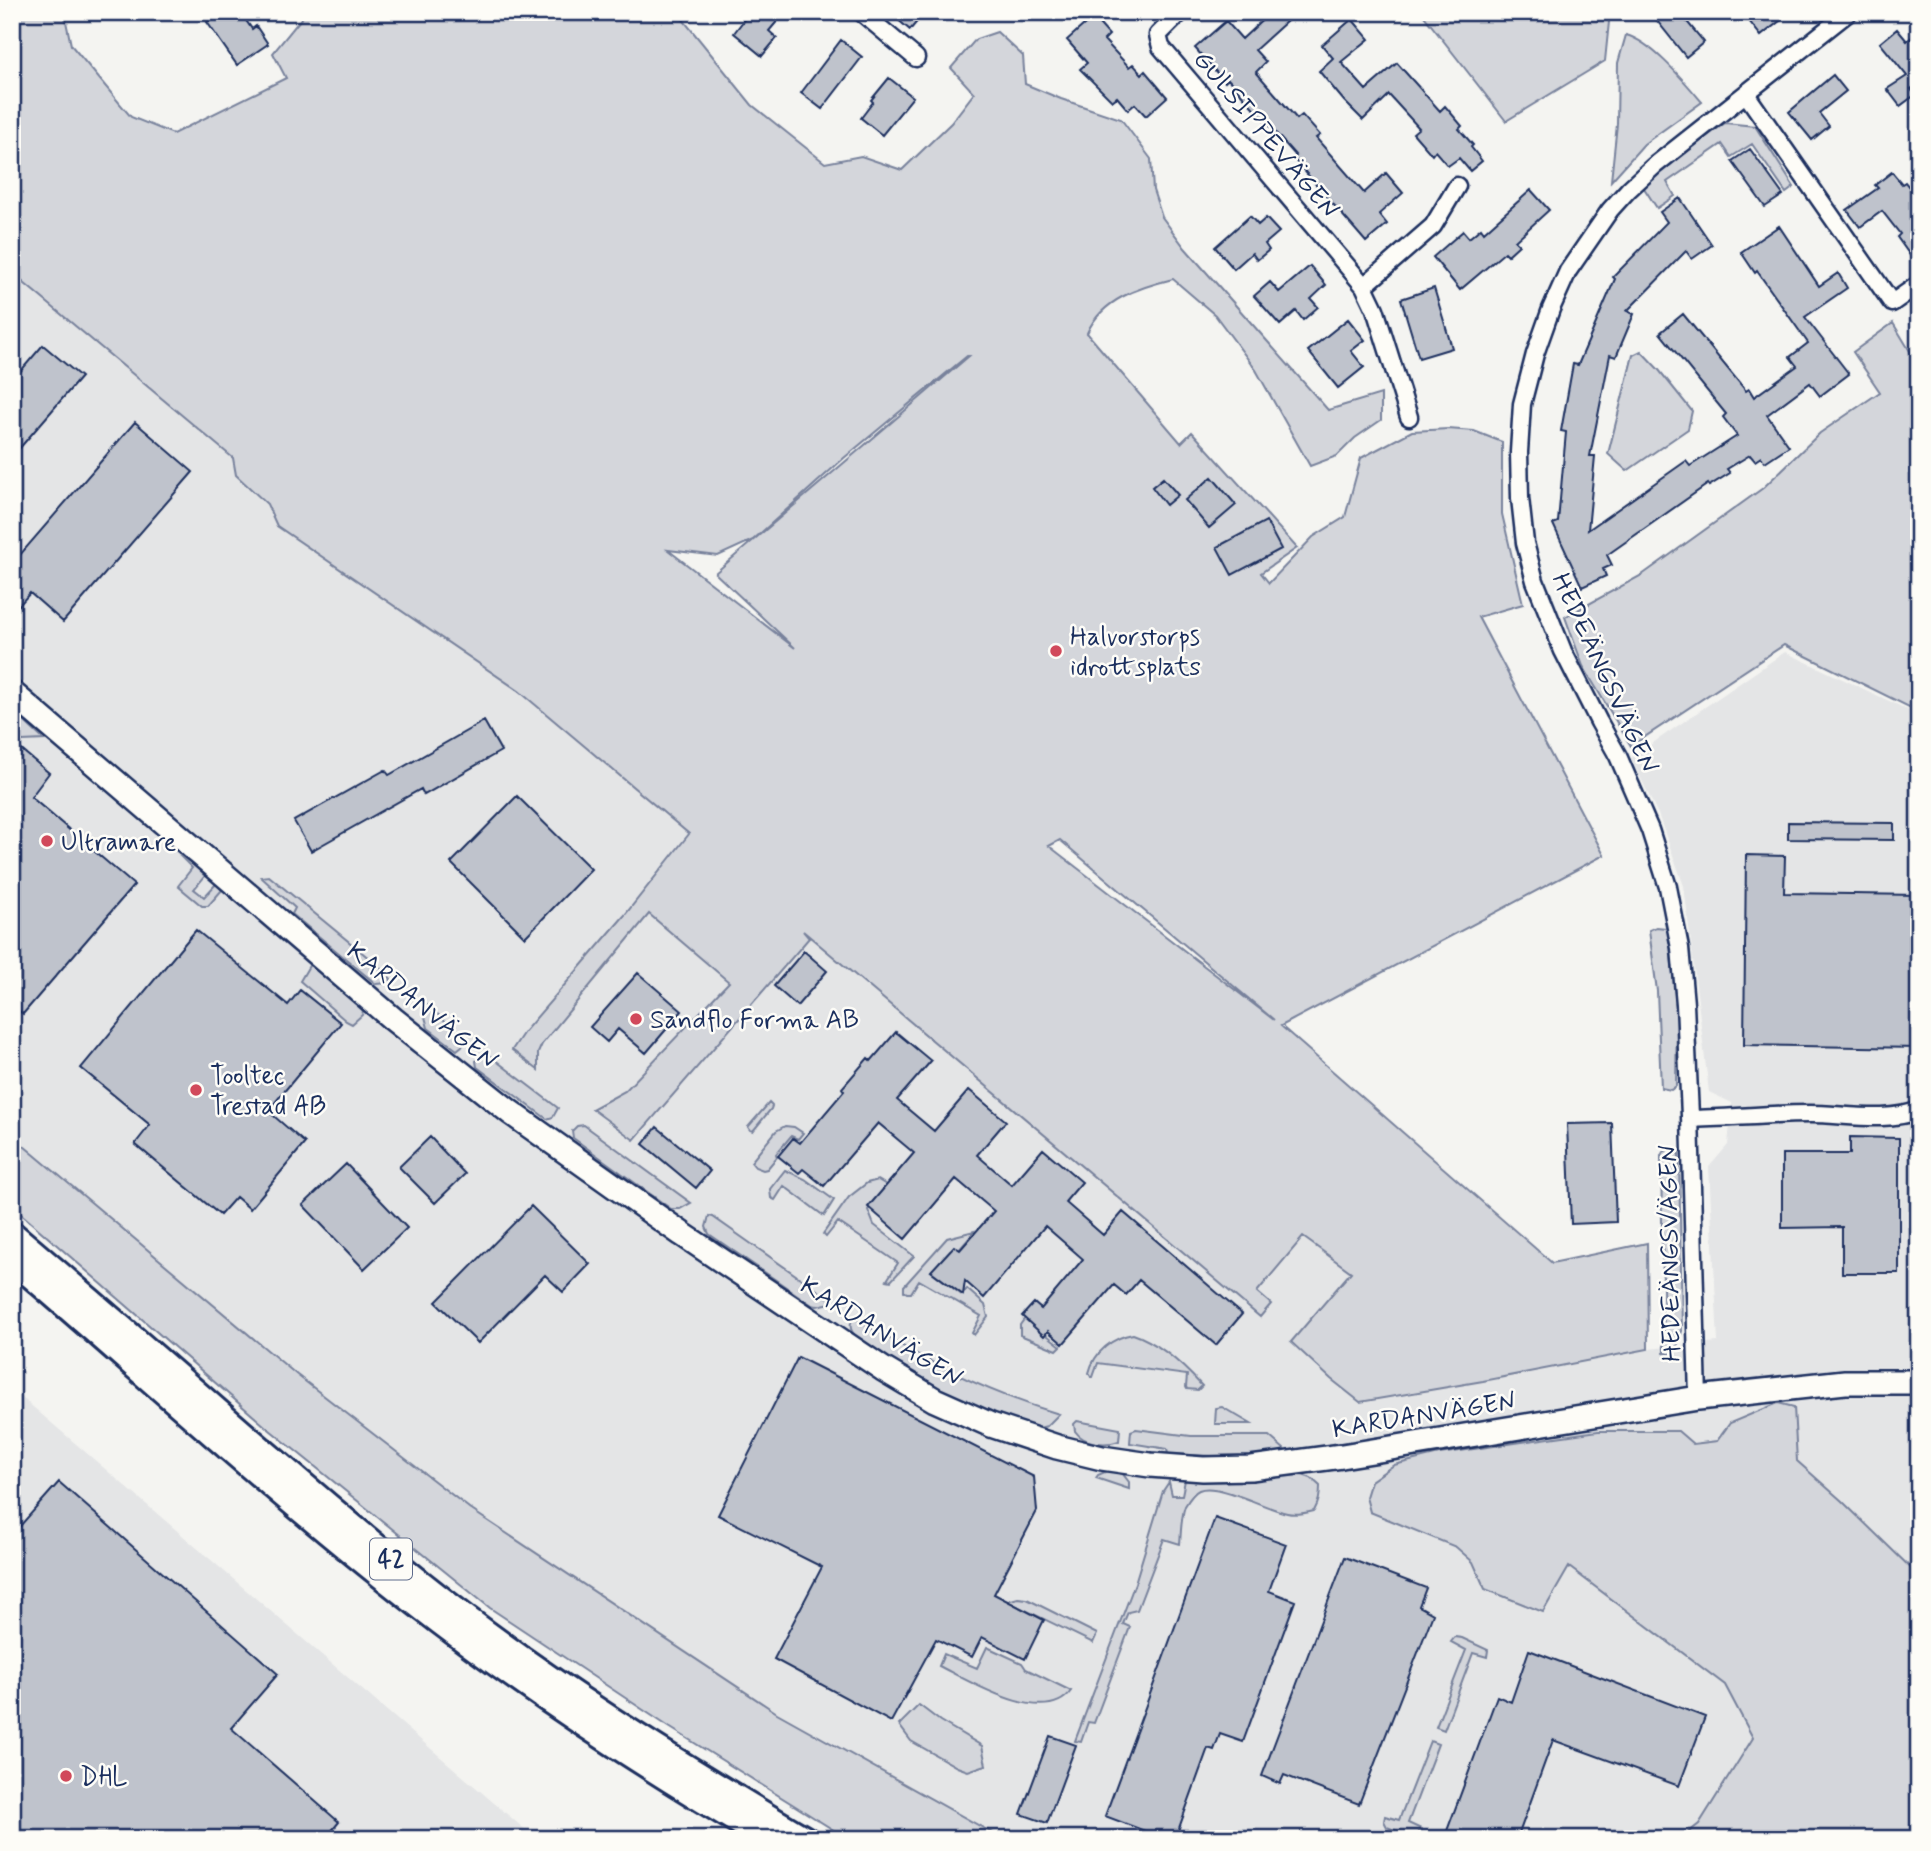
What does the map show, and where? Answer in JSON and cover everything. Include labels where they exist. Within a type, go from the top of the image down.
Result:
[{"type":"main road","name":"42","points":[[12,1234],[341,1518],[423,1585],[581,1699],[805,1839]]},
{"type":"main road","name":"42","points":[[12,1259],[329,1533],[412,1600],[500,1667],[569,1714],[768,1839]]},
{"type":"street","points":[[861,12],[916,58]]},
{"type":"street","name":"GULSIPPEVÄGEN","points":[[1181,12],[1158,35],[1161,47],[1364,286],[1375,309],[1409,417]]},
{"type":"street","name":"HEDEÄNGSVÄGEN","points":[[1698,1398],[1690,1119],[1680,948],[1668,887],[1650,830],[1618,756],[1563,651],[1535,581],[1525,543],[1520,498],[1522,404],[1535,354],[1551,309],[1568,271],[1609,209],[1695,132],[1849,12]]},
{"type":"street","points":[[1746,94],[1892,303],[1919,284]]},
{"type":"street","points":[[1364,286],[1433,226],[1457,186]]},
{"type":"street","name":"KARDANVÄGEN","points":[[12,693],[393,1019],[510,1112],[682,1234],[883,1369],[935,1401],[991,1425],[1057,1447],[1102,1458],[1189,1468],[1238,1468],[1342,1456],[1698,1398],[1845,1382],[1919,1382]]},
{"type":"street","points":[[1690,1119],[1810,1114],[1877,1116],[1908,1114],[1919,1110]]},
{"type":"shaded area","points":[[12,12],[64,12],[71,45],[131,117],[173,134],[286,78],[273,53],[304,15],[324,12],[677,12],[752,105],[825,163],[861,156],[902,170],[951,123],[974,93],[951,68],[976,39],[997,32],[1023,56],[1025,84],[1121,119],[1151,159],[1153,190],[1162,217],[1185,248],[1328,410],[1381,394],[1381,420],[1355,438],[1337,456],[1310,466],[1256,370],[1215,315],[1173,279],[1123,296],[1102,311],[1094,321],[1087,333],[1181,443],[1192,432],[1297,548],[1261,573],[1269,583],[1313,537],[1345,517],[1361,458],[1412,431],[1474,431],[1502,442],[1502,514],[1523,604],[1478,617],[1604,855],[1281,1026],[1552,1263],[1647,1243],[1648,1349],[1360,1402],[1291,1342],[1351,1272],[1303,1237],[1257,1292],[1271,1304],[1260,1317],[803,931],[809,938],[634,1140],[592,1109],[625,1091],[729,982],[649,914],[542,1044],[538,1053],[538,1070],[512,1050],[524,1032],[624,916],[689,834],[519,691],[277,526],[267,504],[236,475],[233,458],[12,273]],"holes":[[[967,356],[715,573],[795,648],[668,550],[718,556],[753,540],[844,458]],[[1060,840],[1274,1020],[1049,846]]]},
{"type":"shaded area","points":[[1421,12],[1610,12],[1605,61],[1506,121]]},
{"type":"shaded area","points":[[1626,35],[1657,54],[1702,102],[1644,144],[1611,181],[1617,124],[1618,63]]},
{"type":"shaded area","points":[[1725,123],[1755,126],[1794,187],[1786,193],[1752,144],[1731,157],[1722,144],[1667,182],[1675,196],[1657,208],[1642,185]]},
{"type":"shaded area","points":[[12,273],[233,458],[236,475],[267,504],[277,526],[519,690],[1260,1317],[1270,1304],[1257,1292],[1303,1237],[1351,1272],[1360,1402],[1648,1349],[1718,1342],[1709,1167],[1728,1145],[1732,1103],[1709,1092],[1684,886],[1658,814],[1631,758],[1785,652],[1919,715],[1919,1839],[1003,1839],[777,1713],[473,1511],[297,1375],[12,1136]]},
{"type":"shaded area","points":[[1893,323],[1919,366],[1919,712],[1784,645],[1631,746],[1583,666],[1565,617],[1642,575],[1763,488],[1820,433],[1880,392],[1853,352]]},
{"type":"shaded area","points":[[1641,351],[1692,411],[1688,429],[1627,471],[1608,454],[1633,355]]},
{"type":"shaded area","points":[[12,710],[44,740],[22,741],[12,732]]},
{"type":"shaded area","points":[[183,854],[205,876],[194,889],[204,897],[216,884],[222,890],[208,906],[202,906],[178,886],[192,868],[180,856]]},
{"type":"shaded area","points":[[269,876],[387,973],[391,979],[388,983],[376,984],[292,914],[295,908],[261,877]]},
{"type":"shaded area","points":[[1656,927],[1666,928],[1669,933],[1677,1016],[1676,1086],[1671,1090],[1661,1088],[1657,991],[1649,930]]},
{"type":"shaded area","points":[[310,964],[359,1005],[363,1011],[362,1015],[352,1024],[300,981]]},
{"type":"shaded area","points":[[427,1005],[468,1041],[457,1050],[428,1028],[423,1009]]},
{"type":"shaded area","points":[[486,1053],[558,1108],[553,1117],[547,1119],[477,1067],[476,1061]]},
{"type":"shaded area","points":[[769,1103],[771,1109],[753,1131],[750,1130],[748,1127]]},
{"type":"shaded area","points":[[584,1125],[691,1203],[680,1209],[671,1209],[573,1138],[572,1131],[577,1126]]},
{"type":"shaded area","points":[[785,1126],[794,1127],[803,1133],[798,1139],[791,1136],[767,1169],[755,1167],[751,1162],[776,1131]]},
{"type":"shaded area","points":[[12,1136],[297,1375],[473,1511],[777,1713],[1003,1839],[848,1839],[669,1727],[490,1608],[265,1426],[12,1206]]},
{"type":"shaded area","points":[[1668,1150],[1679,1154],[1682,1331],[1674,1355],[1664,1353],[1661,1156]]},
{"type":"shaded area","points":[[785,1170],[805,1179],[834,1200],[824,1216],[784,1186],[775,1200],[771,1198],[770,1189]]},
{"type":"shaded area","points":[[878,1180],[888,1186],[868,1210],[874,1225],[914,1256],[891,1281],[887,1280],[898,1263],[838,1222],[826,1237],[823,1234],[849,1197],[867,1183]]},
{"type":"shaded area","points":[[709,1216],[830,1299],[831,1303],[812,1305],[709,1234],[706,1227]]},
{"type":"shaded area","points":[[974,1231],[958,1251],[950,1250],[931,1271],[962,1295],[967,1289],[985,1305],[988,1317],[974,1335],[972,1333],[981,1316],[919,1280],[911,1293],[904,1291],[904,1286],[947,1238]]},
{"type":"shaded area","points":[[852,1316],[952,1372],[1004,1395],[1059,1414],[1047,1426],[1039,1428],[993,1413],[954,1396],[911,1374],[857,1337],[851,1328]]},
{"type":"shaded area","points":[[1025,1318],[1061,1346],[1057,1350],[1020,1335],[1020,1325]]},
{"type":"shaded area","points":[[1133,1334],[1162,1349],[1202,1386],[1198,1390],[1187,1389],[1187,1375],[1098,1363],[1091,1377],[1089,1373],[1100,1352],[1118,1338]]},
{"type":"shaded area","points":[[12,1389],[536,1839],[12,1839]]},
{"type":"shaded area","points":[[1778,1403],[1794,1407],[1797,1461],[1919,1576],[1919,1839],[1680,1839],[1699,1824],[1753,1738],[1725,1685],[1569,1567],[1543,1612],[1485,1589],[1473,1562],[1456,1547],[1370,1512],[1366,1497],[1371,1481],[1394,1465],[1439,1454],[1598,1431],[1678,1431],[1693,1444],[1717,1441],[1730,1423]]},
{"type":"shaded area","points":[[1222,1407],[1251,1424],[1215,1424],[1216,1408]]},
{"type":"shaded area","points":[[1077,1421],[1120,1429],[1119,1441],[1101,1443],[1084,1439],[1075,1431],[1074,1424]]},
{"type":"shaded area","points":[[1136,1429],[1191,1436],[1269,1436],[1284,1449],[1283,1453],[1279,1454],[1232,1457],[1168,1454],[1167,1449],[1130,1443],[1131,1431]]},
{"type":"shaded area","points":[[1107,1471],[1122,1473],[1129,1482],[1129,1489],[1096,1478]]},
{"type":"shaded area","points":[[1302,1475],[1311,1478],[1320,1486],[1314,1511],[1287,1513],[1218,1490],[1199,1490],[1193,1495],[1185,1506],[1180,1544],[1164,1539],[1137,1610],[1128,1612],[1123,1624],[1130,1627],[1094,1723],[1088,1722],[1081,1742],[1075,1741],[1135,1583],[1163,1491],[1169,1482],[1172,1495],[1182,1495],[1185,1480]]},
{"type":"shaded area","points":[[1027,1599],[1097,1634],[1093,1643],[1007,1601]]},
{"type":"shaded area","points":[[1455,1637],[1488,1650],[1487,1657],[1473,1653],[1444,1730],[1436,1727],[1466,1650],[1451,1642]]},
{"type":"shaded area","points":[[987,1647],[1071,1691],[1059,1701],[1044,1705],[1026,1703],[987,1690],[939,1666],[944,1654],[977,1668]]},
{"type":"shaded area","points":[[919,1705],[982,1746],[986,1765],[968,1771],[911,1741],[899,1725]]},
{"type":"shaded area","points":[[1430,1741],[1438,1744],[1408,1823],[1421,1829],[1417,1835],[1410,1836],[1387,1827],[1385,1816],[1399,1820]]},
{"type":"building","points":[[221,12],[240,12],[252,29],[256,26],[268,44],[237,65],[207,22]]},
{"type":"building","points":[[750,12],[785,12],[769,31],[777,38],[762,56],[734,33]]},
{"type":"building","points":[[889,12],[925,12],[910,30]]},
{"type":"building","points":[[1271,12],[1297,12],[1255,50],[1266,62],[1256,72],[1297,119],[1302,115],[1320,135],[1316,138],[1364,193],[1386,173],[1403,193],[1379,214],[1387,224],[1366,242],[1293,158],[1296,156],[1228,79],[1225,82],[1195,48],[1226,21],[1242,39]]},
{"type":"building","points":[[1650,12],[1679,12],[1704,42],[1686,57]]},
{"type":"building","points":[[1742,12],[1791,12],[1761,36]]},
{"type":"building","points":[[1093,17],[1109,35],[1104,40],[1129,67],[1133,64],[1142,74],[1145,71],[1167,97],[1146,116],[1135,104],[1128,110],[1117,97],[1112,101],[1080,69],[1087,63],[1067,40]]},
{"type":"building","points":[[1352,19],[1369,39],[1341,62],[1366,90],[1397,63],[1440,111],[1445,106],[1462,126],[1459,129],[1482,161],[1470,171],[1459,158],[1448,166],[1435,151],[1432,155],[1413,133],[1419,128],[1389,95],[1363,120],[1344,101],[1319,71],[1333,58],[1322,45]]},
{"type":"building","points":[[1897,29],[1907,41],[1919,31],[1919,90],[1915,86],[1911,89],[1915,95],[1900,106],[1887,89],[1907,76],[1880,43]]},
{"type":"building","points":[[841,40],[862,57],[822,109],[801,93]]},
{"type":"building","points":[[1833,75],[1846,91],[1819,113],[1829,126],[1812,140],[1789,112]]},
{"type":"building","points":[[889,78],[913,97],[882,135],[861,118],[873,102],[871,100]]},
{"type":"building","points":[[1750,149],[1783,195],[1765,207],[1732,161]]},
{"type":"building","points":[[1892,172],[1902,184],[1905,182],[1919,199],[1919,268],[1897,237],[1900,234],[1882,211],[1860,227],[1847,210],[1878,188],[1875,185]]},
{"type":"building","points":[[1531,190],[1549,210],[1515,241],[1519,245],[1508,255],[1505,252],[1460,290],[1433,257],[1463,231],[1469,238],[1481,228],[1484,232]]},
{"type":"building","points":[[1680,198],[1712,245],[1692,259],[1686,251],[1627,311],[1634,314],[1616,357],[1610,355],[1590,456],[1595,456],[1588,530],[1686,461],[1690,466],[1737,436],[1723,417],[1726,414],[1660,333],[1683,314],[1746,391],[1749,389],[1754,397],[1797,366],[1790,357],[1808,343],[1741,252],[1779,226],[1819,286],[1838,273],[1847,288],[1805,317],[1849,374],[1820,396],[1810,383],[1767,415],[1789,446],[1765,462],[1761,457],[1755,461],[1750,455],[1727,469],[1730,473],[1709,486],[1708,484],[1607,555],[1612,565],[1603,569],[1606,576],[1582,587],[1553,524],[1558,522],[1566,432],[1561,431],[1573,364],[1578,365],[1615,279],[1613,277],[1667,222],[1660,212]]},
{"type":"building","points":[[1250,216],[1258,225],[1266,218],[1279,232],[1265,244],[1269,250],[1257,260],[1252,253],[1234,269],[1215,247]]},
{"type":"building","points":[[1310,266],[1326,285],[1311,299],[1318,307],[1303,320],[1296,311],[1280,325],[1254,296],[1270,282],[1279,292]]},
{"type":"building","points":[[1434,288],[1452,348],[1419,358],[1401,299]]},
{"type":"building","points":[[1348,319],[1365,340],[1351,351],[1364,367],[1338,388],[1308,351]]},
{"type":"building","points":[[43,345],[81,377],[12,457],[12,381]]},
{"type":"building","points":[[135,422],[193,472],[63,622],[30,593],[12,613],[12,564]]},
{"type":"building","points":[[1212,477],[1236,505],[1209,528],[1185,500]]},
{"type":"building","points":[[1163,478],[1178,495],[1166,505],[1152,487]]},
{"type":"building","points":[[1266,521],[1281,549],[1232,575],[1217,547]]},
{"type":"building","points":[[484,721],[501,751],[424,795],[421,789],[311,851],[294,821],[385,770],[389,775]]},
{"type":"building","name":"Ultramare","points":[[12,742],[49,773],[31,797],[134,885],[23,1014],[12,1005]]},
{"type":"building","points":[[517,796],[591,869],[525,937],[451,863]]},
{"type":"building","points":[[1788,822],[1894,823],[1894,840],[1788,839]]},
{"type":"building","points":[[1746,855],[1785,856],[1784,893],[1919,895],[1919,1048],[1744,1045]]},
{"type":"building","name":"Tooltec Trestad AB","points":[[196,930],[288,1005],[300,990],[341,1023],[268,1111],[305,1143],[250,1209],[236,1197],[220,1215],[135,1144],[150,1125],[81,1068]]},
{"type":"building","points":[[804,951],[827,971],[797,1006],[774,986]]},
{"type":"building","name":"Sandflo Forma AB","points":[[638,973],[682,1011],[646,1053],[618,1029],[607,1042],[590,1027]]},
{"type":"building","points":[[896,1032],[931,1061],[897,1100],[934,1131],[969,1090],[1006,1121],[977,1155],[1012,1185],[1043,1149],[1082,1182],[1065,1202],[1103,1235],[1123,1212],[1242,1314],[1216,1345],[1139,1280],[1126,1295],[1114,1285],[1063,1344],[1048,1331],[1044,1336],[1022,1316],[1034,1303],[1041,1309],[1083,1259],[1045,1226],[984,1298],[965,1281],[963,1295],[931,1271],[954,1246],[960,1250],[994,1211],[956,1179],[905,1239],[868,1207],[914,1153],[878,1123],[824,1186],[803,1169],[799,1173],[778,1156],[793,1138],[800,1143],[844,1091],[842,1088],[868,1058],[871,1061]]},
{"type":"building","points":[[1612,1123],[1616,1222],[1571,1224],[1567,1124]]},
{"type":"building","points":[[657,1127],[710,1171],[696,1188],[643,1144]]},
{"type":"building","points":[[430,1137],[465,1174],[435,1203],[399,1167]]},
{"type":"building","points":[[1850,1137],[1899,1138],[1899,1273],[1842,1273],[1842,1227],[1782,1228],[1782,1154],[1850,1154]]},
{"type":"building","points":[[346,1164],[407,1228],[364,1269],[303,1205]]},
{"type":"building","points":[[531,1206],[590,1264],[563,1292],[545,1275],[478,1343],[436,1302]]},
{"type":"building","points":[[798,1357],[1034,1477],[1037,1511],[994,1594],[1044,1620],[1025,1659],[982,1637],[972,1657],[936,1639],[891,1722],[774,1659],[822,1567],[718,1515]]},
{"type":"building","points":[[59,1482],[278,1674],[231,1728],[339,1822],[325,1839],[12,1839],[12,1535]]},
{"type":"building","points":[[1215,1518],[1286,1544],[1269,1591],[1295,1601],[1243,1742],[1220,1734],[1214,1750],[1208,1748],[1175,1839],[1166,1839],[1105,1816]]},
{"type":"building","points":[[1345,1557],[1426,1588],[1419,1606],[1433,1614],[1359,1804],[1284,1775],[1280,1784],[1262,1776]]},
{"type":"building","points":[[1529,1650],[1705,1717],[1679,1786],[1553,1740],[1517,1839],[1444,1839],[1497,1696],[1511,1702]]},
{"type":"building","points":[[1050,1736],[1076,1745],[1047,1823],[1021,1814]]},
{"type":"place","name":"Halvorstorps idrottsplats","points":[[1056,651]]},
{"type":"place","name":"Ultramare","points":[[47,841]]},
{"type":"place","name":"Sandflo Forma AB","points":[[636,1019]]},
{"type":"place","name":"Tooltec Trestad AB","points":[[196,1090]]},
{"type":"place","name":"DHL","points":[[66,1776]]}]
